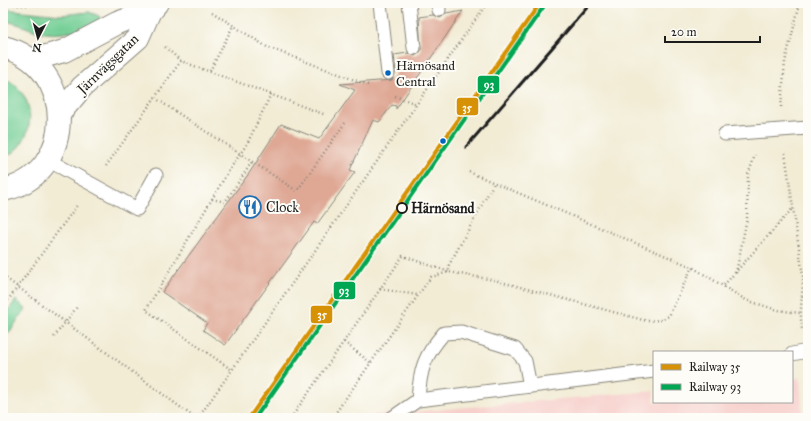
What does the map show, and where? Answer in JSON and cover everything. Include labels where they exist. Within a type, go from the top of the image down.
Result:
[{"type":"main road","name":"Järnvägsgatan","points":[[32,60],[64,51],[117,23],[154,7]]},
{"type":"main road","name":"Järnvägsgatan","points":[[60,113],[82,87],[138,38],[154,7]]},
{"type":"main road","points":[[3,46],[13,49],[32,60],[45,73],[55,90],[60,113],[58,137],[48,160],[32,177],[5,192]]},
{"type":"lane","points":[[380,3],[388,73]]},
{"type":"lane","points":[[409,3],[414,48]]},
{"type":"lane","points":[[725,134],[808,128]]},
{"type":"lane","points":[[48,160],[137,209],[156,175]]},
{"type":"lane","points":[[418,400],[420,374],[430,349],[444,333],[461,332],[515,349],[525,361],[530,386]]},
{"type":"lane","points":[[793,354],[808,351]]},
{"type":"lane","points":[[392,418],[418,400],[653,371]]},
{"type":"path","points":[[6,3],[95,4]]},
{"type":"path","points":[[3,276],[197,418],[487,3]]},
{"type":"path","points":[[212,12],[267,47],[370,86]]},
{"type":"path","points":[[210,71],[233,26]]},
{"type":"path","points":[[104,168],[181,61],[326,115]]},
{"type":"path","points":[[232,370],[146,310],[250,138],[271,94]]},
{"type":"path","points":[[393,95],[417,104]]},
{"type":"path","points":[[155,98],[297,192],[345,124]]},
{"type":"path","points":[[736,273],[747,218],[748,175],[755,157],[756,132]]},
{"type":"path","points":[[212,199],[225,202],[252,162]]},
{"type":"path","points":[[469,172],[692,267],[724,285],[746,300],[777,310],[800,313],[803,291],[803,276],[795,221]]},
{"type":"path","points":[[449,272],[449,265],[494,182]]},
{"type":"path","points":[[3,307],[81,200]]},
{"type":"path","points":[[724,285],[793,208]]},
{"type":"path","points":[[291,418],[403,256],[449,272],[494,280],[647,321],[660,320],[669,316],[692,267]]},
{"type":"path","points":[[332,418],[432,277],[449,272]]},
{"type":"path","points":[[380,289],[418,295]]},
{"type":"path","points":[[54,336],[77,307]]},
{"type":"path","points":[[344,342],[371,363]]},
{"type":"shaded area","points":[[800,378],[803,418],[362,418],[363,416],[653,391],[653,403],[793,403],[793,379]]},
{"type":"green space","points":[[3,9],[61,15],[89,12],[99,16],[103,20],[82,28],[52,34],[3,21]]},
{"type":"green space","points":[[3,77],[16,86],[22,93],[27,102],[30,121],[28,130],[19,147],[3,158]]},
{"type":"green space","points":[[16,300],[26,309],[3,341],[3,318]]},
{"type":"building","name":"Härnösand Central","points":[[463,11],[396,109],[396,106],[392,105],[379,122],[373,120],[350,170],[355,172],[317,224],[314,222],[225,345],[203,330],[207,323],[162,292],[250,172],[281,124],[319,139],[355,90],[340,84],[392,80],[396,72],[394,55],[408,53],[415,56],[421,51],[419,17],[433,15],[440,18],[446,14]]},
{"type":"railway","points":[[466,147],[591,3]]},
{"type":"rail line","name":"35","points":[[249,418],[540,3]]},
{"type":"rail line","name":"93","points":[[255,418],[544,6]]},
{"type":"place","name":"Härnösand Central","points":[[388,73]]},
{"type":"place","name":"Clock","points":[[250,207]]},
{"type":"place","name":"Härnösand","points":[[402,208]]}]
